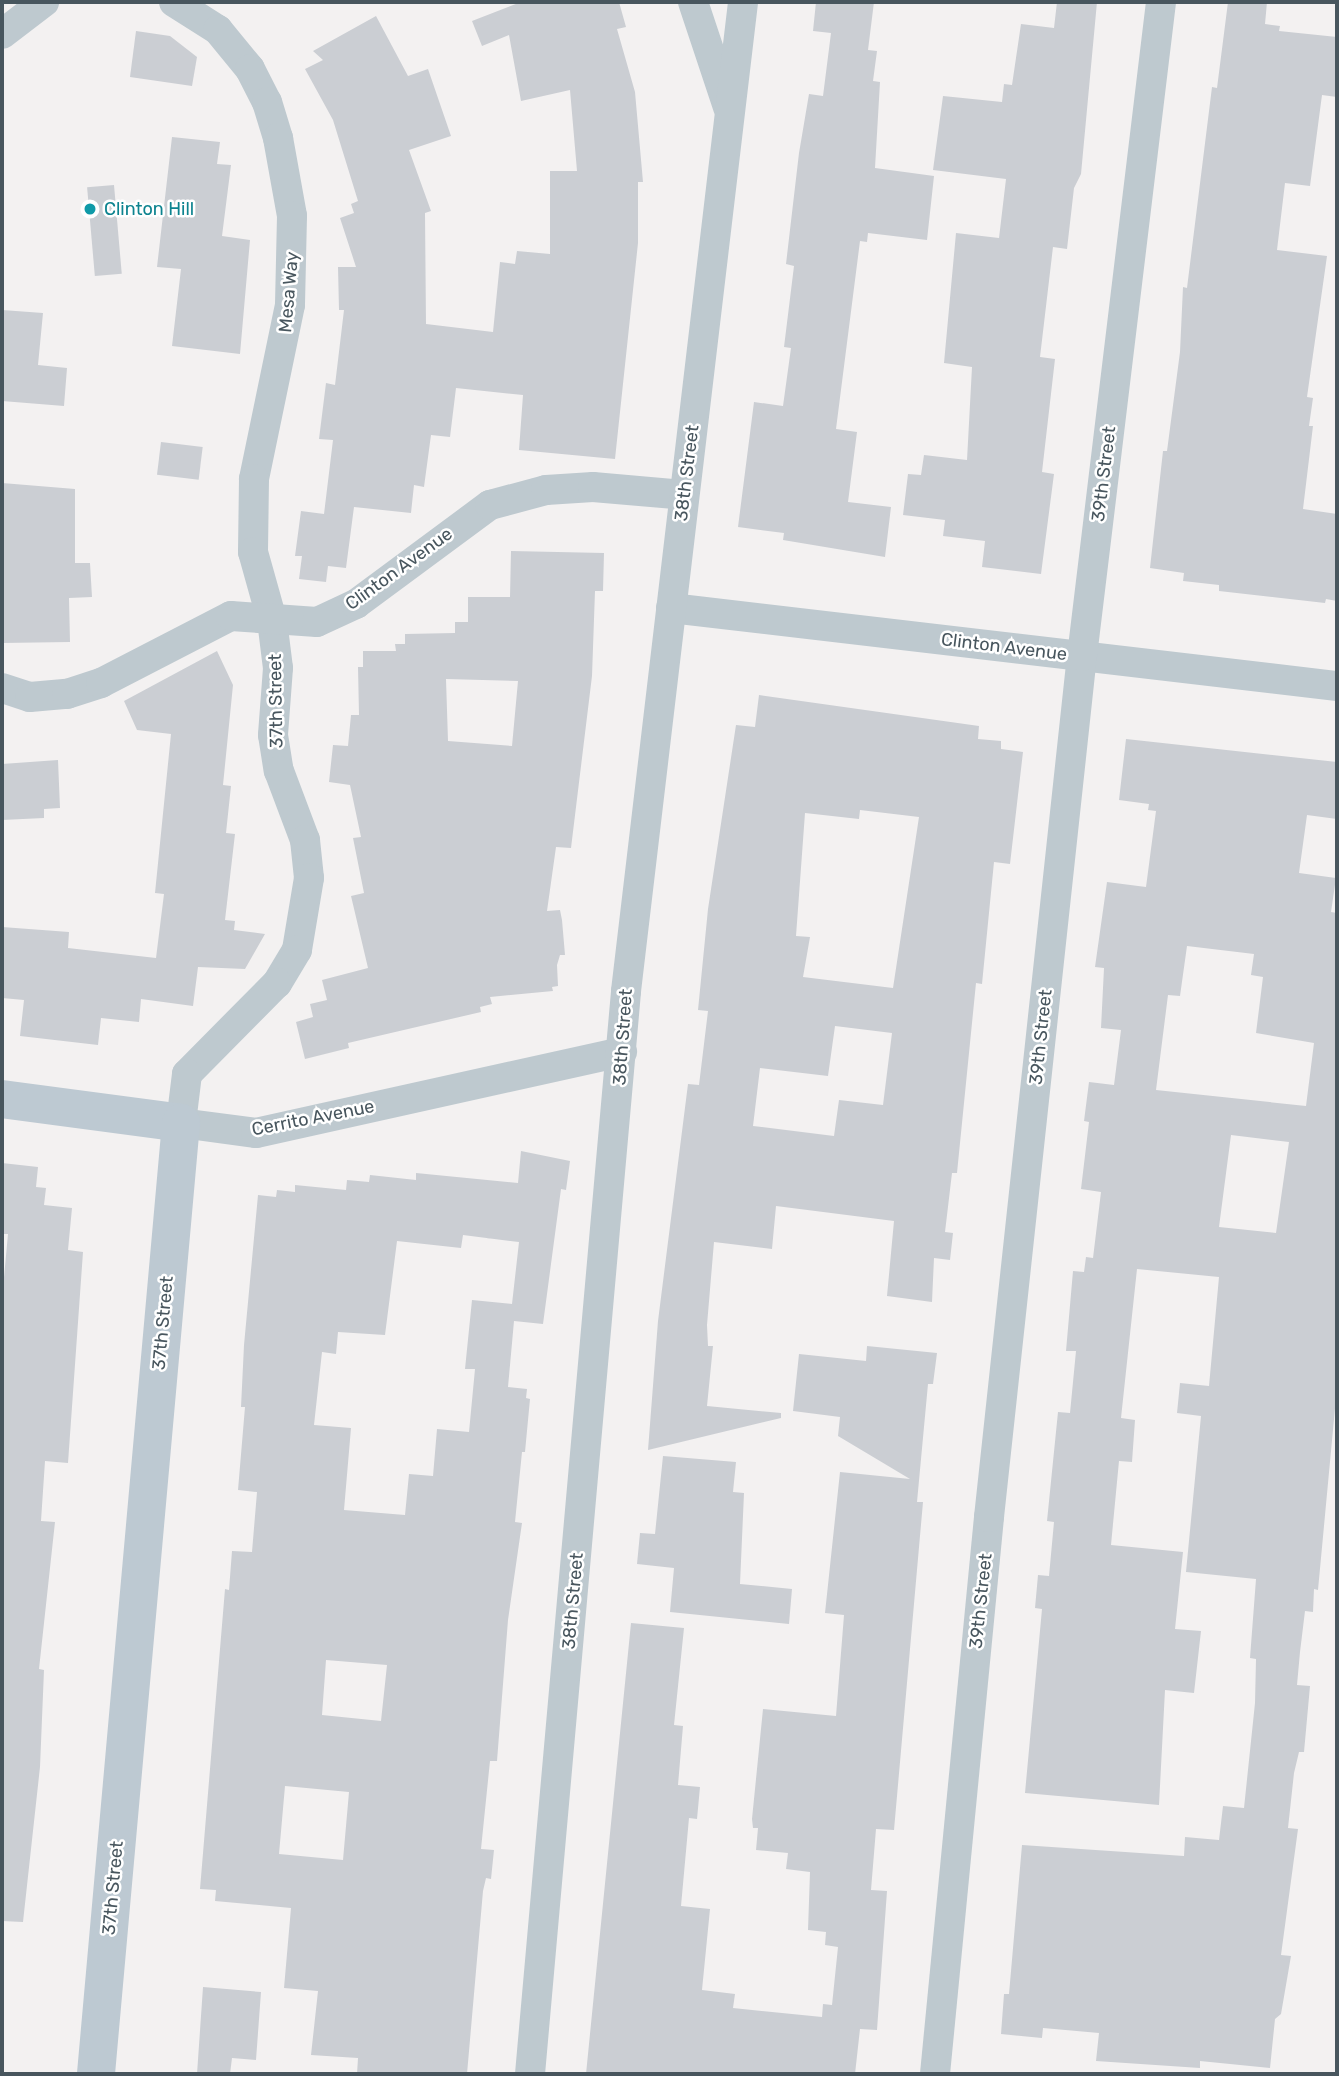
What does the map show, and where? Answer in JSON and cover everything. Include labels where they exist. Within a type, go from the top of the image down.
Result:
[{"type":"street","points":[[2,34],[44,2]]},
{"type":"street","name":"Mesa Way","points":[[174,2],[218,30],[250,69],[267,102],[278,138],[292,216],[290,305],[254,479],[253,552],[272,620]]},
{"type":"street","points":[[693,2],[730,114]]},
{"type":"street","name":"38th Street","points":[[530,2074],[622,1052],[684,495],[743,2]]},
{"type":"street","name":"39th Street","points":[[935,2074],[990,1503],[1082,656],[1161,2]]},
{"type":"street","name":"Clinton Avenue","points":[[2,688],[30,696],[67,694],[138,666],[231,616],[317,622],[356,604],[490,505],[546,490],[593,487],[684,495]]},
{"type":"street","name":"Clinton Avenue","points":[[671,608],[1337,686]]},
{"type":"street","name":"37th Street","points":[[96,2074],[187,1074],[277,983],[297,950],[305,914],[309,878],[305,840],[279,771],[273,734],[278,668],[272,620]]},
{"type":"street","name":"Cerrito Avenue","points":[[2,1099],[256,1133],[622,1052]]},
{"type":"building","points":[[521,2],[619,2],[626,27],[617,29],[635,92],[643,182],[638,182],[638,243],[615,459],[519,450],[523,395],[456,388],[450,437],[431,435],[424,487],[414,485],[411,513],[354,507],[346,568],[328,566],[326,582],[299,579],[302,556],[295,556],[301,511],[324,514],[333,440],[319,439],[326,383],[335,385],[344,310],[339,310],[338,267],[356,267],[340,218],[354,213],[351,204],[358,201],[333,120],[305,69],[323,60],[313,51],[376,16],[408,76],[428,69],[451,136],[409,150],[431,211],[425,213],[426,324],[493,332],[500,262],[515,264],[517,251],[550,254],[550,171],[577,171],[570,90],[521,101],[509,35],[482,46],[472,21]]},
{"type":"building","points":[[816,2],[874,2],[868,50],[877,51],[873,81],[880,82],[875,168],[934,176],[927,240],[868,233],[867,242],[860,241],[836,429],[857,432],[848,502],[891,507],[885,557],[783,540],[784,533],[738,527],[754,402],[783,406],[791,348],[784,347],[794,266],[786,264],[799,153],[809,94],[823,96],[831,33],[813,31]]},
{"type":"building","points":[[1057,2],[1097,2],[1081,174],[1074,188],[1067,249],[1053,247],[1040,357],[1055,359],[1042,472],[1054,474],[1041,574],[982,567],[985,541],[943,536],[945,520],[903,515],[908,474],[921,475],[924,455],[967,460],[972,367],[944,363],[956,233],[999,238],[1006,179],[933,170],[943,96],[1002,102],[1004,84],[1012,85],[1021,24],[1054,28]]},
{"type":"building","points":[[1228,2],[1267,2],[1265,24],[1280,26],[1279,31],[1337,37],[1337,97],[1322,95],[1310,186],[1285,183],[1277,250],[1327,256],[1307,397],[1313,398],[1309,426],[1313,426],[1303,509],[1337,514],[1337,601],[1326,599],[1325,603],[1219,591],[1219,585],[1183,581],[1184,573],[1150,568],[1163,451],[1167,451],[1180,352],[1183,287],[1187,288],[1212,87],[1217,88]]},
{"type":"building","points":[[136,31],[170,36],[197,57],[192,86],[130,77]]},
{"type":"building","points":[[172,137],[220,142],[217,164],[231,165],[222,236],[250,240],[240,354],[172,346],[181,269],[157,267]]},
{"type":"building","points":[[114,185],[122,274],[95,276],[87,187]]},
{"type":"building","points":[[2,310],[43,313],[38,365],[67,368],[64,406],[2,401]]},
{"type":"building","points":[[161,442],[203,447],[199,480],[157,475]]},
{"type":"building","points":[[2,483],[75,489],[75,563],[90,563],[92,597],[69,598],[70,642],[2,643]]},
{"type":"building","points":[[511,551],[604,553],[603,591],[595,591],[592,676],[571,848],[556,847],[547,911],[560,910],[562,920],[565,955],[560,955],[557,965],[558,986],[552,987],[553,991],[490,997],[492,1004],[480,1007],[481,1012],[348,1043],[349,1048],[305,1059],[296,1022],[313,1017],[310,1004],[327,1000],[322,980],[368,968],[351,896],[364,893],[353,838],[361,837],[350,785],[329,782],[333,745],[348,746],[351,715],[359,715],[358,667],[363,667],[363,651],[396,651],[395,644],[405,644],[405,634],[455,633],[455,622],[468,622],[468,597],[510,597]],"holes":[[[446,679],[518,681],[512,746],[448,741]]]},
{"type":"building","points":[[217,651],[233,685],[223,785],[231,786],[226,833],[235,834],[225,920],[235,921],[234,930],[265,934],[245,969],[198,967],[193,1006],[141,999],[139,1022],[101,1018],[98,1045],[20,1036],[24,1000],[2,998],[2,927],[69,932],[68,948],[156,958],[164,894],[155,893],[171,734],[137,730],[124,701]]},
{"type":"building","points":[[759,695],[979,726],[978,739],[1001,741],[1001,749],[1023,752],[1010,864],[994,862],[982,984],[976,983],[957,1173],[952,1173],[945,1232],[953,1233],[950,1260],[934,1258],[932,1302],[887,1296],[894,1221],[776,1206],[772,1249],[714,1242],[707,1325],[708,1346],[713,1346],[707,1406],[781,1413],[781,1418],[648,1450],[658,1321],[688,1084],[699,1085],[708,1011],[698,1010],[708,909],[736,725],[755,727]],"holes":[[[860,810],[919,817],[893,988],[803,977],[810,937],[796,936],[805,813],[859,819]],[[835,1026],[892,1033],[883,1105],[839,1100],[834,1136],[753,1126],[760,1068],[828,1076]]]},
{"type":"building","points":[[1126,739],[1337,762],[1337,819],[1307,815],[1299,873],[1336,878],[1331,912],[1337,913],[1337,1387],[1318,1590],[1314,1589],[1313,1612],[1305,1611],[1300,1652],[1297,1685],[1310,1686],[1304,1752],[1299,1752],[1294,1773],[1288,1828],[1298,1829],[1281,1955],[1291,1956],[1281,2014],[1275,2019],[1270,2068],[1200,2061],[1200,2068],[1096,2061],[1099,2033],[1043,2028],[1042,2038],[1001,2034],[1004,1994],[1009,1994],[1022,1845],[1184,1856],[1185,1837],[1219,1840],[1223,1806],[1244,1808],[1255,1703],[1256,1659],[1250,1658],[1256,1579],[1186,1572],[1201,1416],[1177,1413],[1180,1383],[1209,1386],[1219,1277],[1137,1269],[1121,1418],[1135,1420],[1132,1462],[1119,1461],[1111,1545],[1183,1552],[1175,1629],[1201,1631],[1194,1693],[1165,1690],[1159,1805],[1025,1793],[1042,1609],[1035,1608],[1038,1575],[1049,1576],[1054,1522],[1047,1521],[1058,1412],[1070,1413],[1076,1351],[1066,1351],[1073,1271],[1084,1272],[1086,1257],[1093,1258],[1101,1192],[1081,1189],[1089,1122],[1084,1121],[1089,1082],[1114,1085],[1121,1030],[1101,1028],[1104,968],[1095,967],[1107,882],[1146,887],[1156,811],[1148,810],[1149,804],[1119,800]],"holes":[[[1187,946],[1254,954],[1251,975],[1263,977],[1256,1033],[1314,1043],[1306,1106],[1156,1090],[1168,995],[1180,996]],[[1231,1135],[1289,1142],[1276,1233],[1219,1227]]]},
{"type":"building","points":[[58,760],[60,808],[44,809],[44,818],[2,820],[2,764]]},
{"type":"building","points":[[521,1151],[570,1161],[566,1190],[561,1189],[543,1324],[514,1321],[508,1387],[527,1389],[526,1398],[530,1399],[515,1522],[522,1523],[508,1620],[497,1761],[490,1761],[481,1849],[494,1850],[491,1879],[486,1878],[483,1891],[467,2074],[357,2074],[358,2058],[311,2055],[318,1991],[284,1988],[291,1908],[215,1901],[216,1890],[200,1889],[225,1589],[229,1590],[232,1551],[252,1552],[257,1492],[238,1490],[245,1407],[241,1407],[244,1345],[258,1195],[276,1197],[277,1190],[295,1192],[295,1185],[346,1190],[347,1180],[369,1182],[370,1175],[416,1180],[416,1173],[518,1183]],"holes":[[[463,1235],[519,1242],[512,1304],[472,1300],[465,1369],[475,1369],[469,1432],[437,1429],[433,1476],[409,1474],[405,1515],[344,1510],[351,1428],[314,1425],[322,1352],[336,1354],[338,1332],[385,1335],[397,1241],[461,1248]],[[326,1660],[387,1665],[381,1721],[322,1715]],[[285,1786],[349,1792],[343,1860],[279,1854]]]},
{"type":"building","points":[[2,1163],[38,1167],[36,1187],[46,1188],[44,1205],[72,1208],[68,1250],[83,1252],[68,1463],[45,1461],[41,1521],[55,1522],[39,1669],[44,1670],[40,1767],[23,1922],[2,1921],[2,1299],[8,1234],[2,1234]]},
{"type":"building","points":[[867,1346],[937,1353],[933,1384],[928,1384],[917,1502],[923,1502],[894,1830],[876,1829],[871,1890],[887,1891],[877,2030],[860,2029],[855,2074],[586,2074],[631,1623],[684,1628],[674,1725],[683,1726],[678,1785],[700,1787],[697,1819],[689,1818],[681,1906],[710,1909],[702,1990],[735,1994],[733,2008],[822,2017],[823,2004],[832,2005],[838,1947],[825,1945],[826,1932],[808,1930],[810,1872],[786,1869],[788,1853],[756,1850],[758,1828],[753,1828],[752,1819],[763,1709],[836,1716],[844,1615],[825,1613],[840,1472],[910,1479],[838,1436],[840,1417],[793,1411],[799,1354],[866,1361]]},
{"type":"building","points":[[663,1456],[736,1462],[733,1492],[744,1493],[740,1584],[792,1589],[789,1624],[670,1612],[674,1568],[637,1564],[640,1533],[655,1534]]},
{"type":"building","points":[[203,1987],[261,1992],[256,2060],[232,2058],[230,2074],[197,2074]]},
{"type":"place","name":"Clinton Hill","points":[[90,209]]}]
